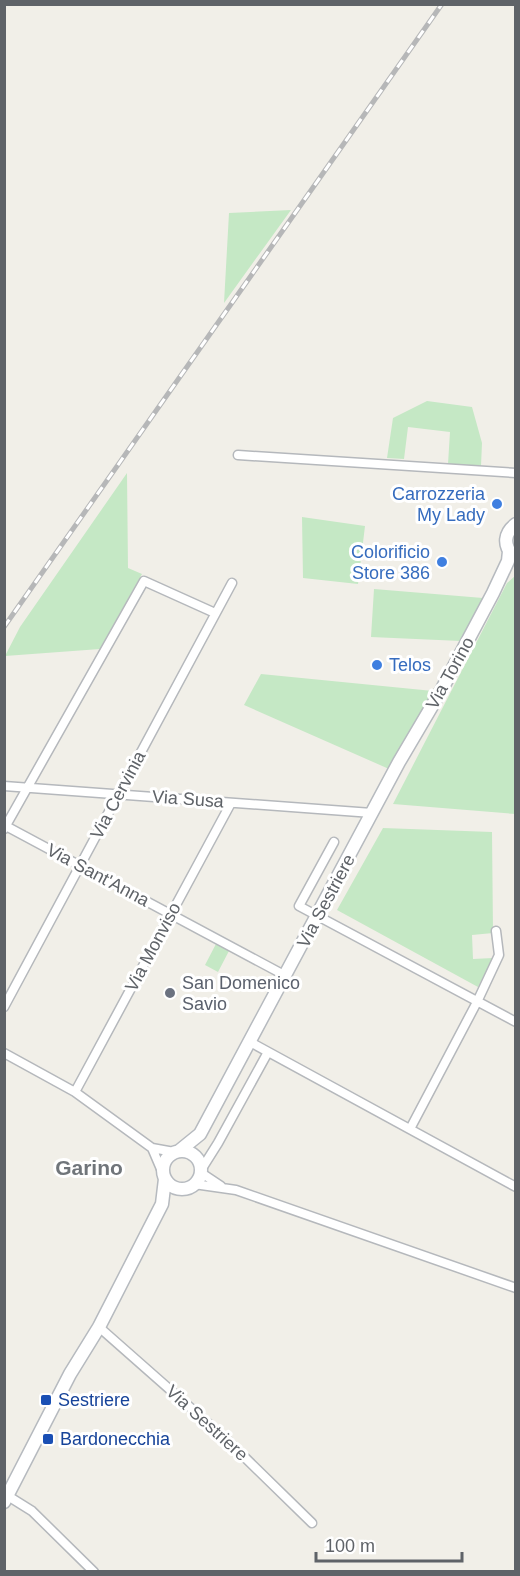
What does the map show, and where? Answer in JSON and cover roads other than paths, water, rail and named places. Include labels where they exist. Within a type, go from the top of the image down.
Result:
[{"type":"main road","name":"Via Torino","points":[[399,762],[442,689],[499,582],[512,554],[506,546],[507,534],[516,524]]},
{"type":"main road","name":"Via Torino","points":[[499,582],[516,567]]},
{"type":"main road","name":"Via Sestriere","points":[[200,1134],[399,762]]},
{"type":"main road","points":[[6,1499],[70,1374],[99,1327],[162,1204],[163,1171],[166,1160],[200,1134]]},
{"type":"main road","points":[[162,1204],[189,1186],[200,1168],[200,1134]]},
{"type":"main road","points":[[177,1152],[194,1155],[200,1168]]},
{"type":"main road","points":[[164,1177],[172,1186],[189,1186]]},
{"type":"street","points":[[238,455],[516,473]]},
{"type":"street","points":[[5,827],[144,581],[215,613]]},
{"type":"street","name":"Via Cervinia","points":[[4,1007],[232,583]]},
{"type":"street","name":"Via Susa","points":[[4,786],[372,813]]},
{"type":"street","name":"Via Monviso","points":[[75,1092],[231,803]]},
{"type":"street","name":"Via Sant'Anna","points":[[5,827],[286,976]]},
{"type":"street","points":[[334,842],[299,906],[516,1022]]},
{"type":"street","points":[[410,1130],[499,955],[496,931]]},
{"type":"street","points":[[250,1042],[516,1187]]},
{"type":"street","points":[[221,1187],[200,1168],[218,1143],[268,1052]]},
{"type":"street","points":[[4,1053],[75,1092],[152,1148],[177,1152]]},
{"type":"street","points":[[152,1148],[164,1177]]},
{"type":"street","points":[[189,1186],[236,1190],[516,1288]]},
{"type":"street","name":"Via Sestriere","points":[[99,1327],[226,1439],[312,1523]]},
{"type":"street","points":[[6,1499],[32,1512],[94,1572]]},
{"type":"railway","points":[[4,627],[442,4]]},
{"type":"place","name":"Carrozzeria My Lady","points":[[497,504]]},
{"type":"place","name":"Colorificio Store 386","points":[[442,562]]},
{"type":"place","name":"Telos","points":[[377,665]]},
{"type":"place","name":"San Domenico Savio","points":[[170,993]]},
{"type":"place","name":"Sestriere","points":[[46,1400]]},
{"type":"place","name":"Bardonecchia","points":[[48,1439]]},
{"type":"district","name":"Garino","points":[[89,1168]]}]
